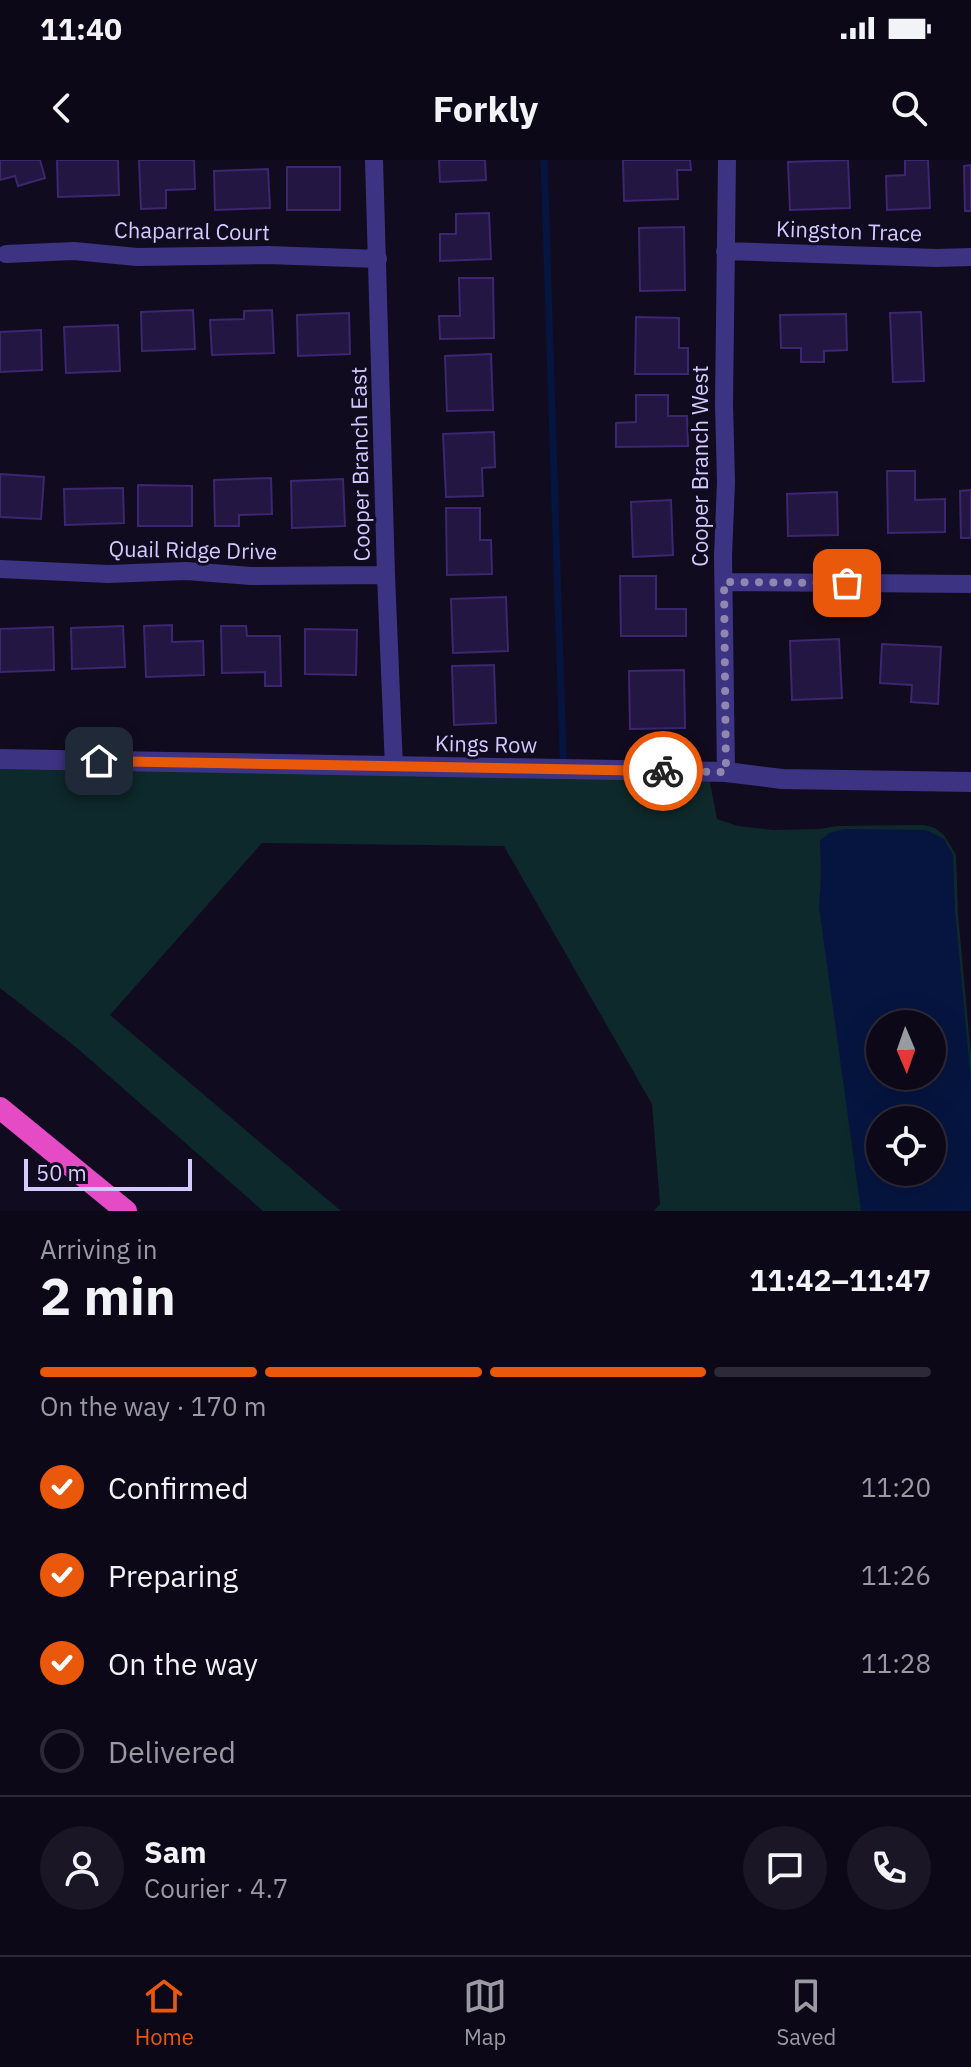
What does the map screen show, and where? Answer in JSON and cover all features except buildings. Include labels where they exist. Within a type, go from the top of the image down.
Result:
[{"type":"highway","points":[[0,1108],[126,1211]]},
{"type":"street","name":"Cooper Branch East","points":[[374,160],[394,767]]},
{"type":"street","name":"Cooper Branch West","points":[[726,772],[727,160]]},
{"type":"street","name":"Chaparral Court","points":[[6,254],[74,251],[137,257],[268,255],[378,259]]},
{"type":"street","name":"Kingston Trace","points":[[725,251],[971,257]]},
{"type":"street","name":"Quail Ridge Drive","points":[[0,569],[108,574],[186,571],[251,576],[386,575]]},
{"type":"street","points":[[724,582],[971,584]]},
{"type":"street","name":"Kings Row","points":[[0,759],[726,772],[782,779],[971,782]]},
{"type":"green space","points":[[0,759],[708,772],[717,819],[738,826],[773,830],[924,825],[944,835],[956,855],[971,1056],[971,1211],[654,1211],[660,1204],[652,1104],[504,846],[262,843],[110,1015],[341,1211],[263,1211],[77,1048],[0,988]]},
{"type":"water","points":[[844,829],[926,830],[944,839],[953,855],[955,911],[971,1080],[971,1211],[861,1211],[819,907],[820,841],[829,833]]},
{"type":"waterway","points":[[544,160],[563,756]]},
{"type":"way so far","points":[[663,771],[726,772],[724,582],[847,583]]},
{"type":"route","points":[[99,761],[663,771]]}]
